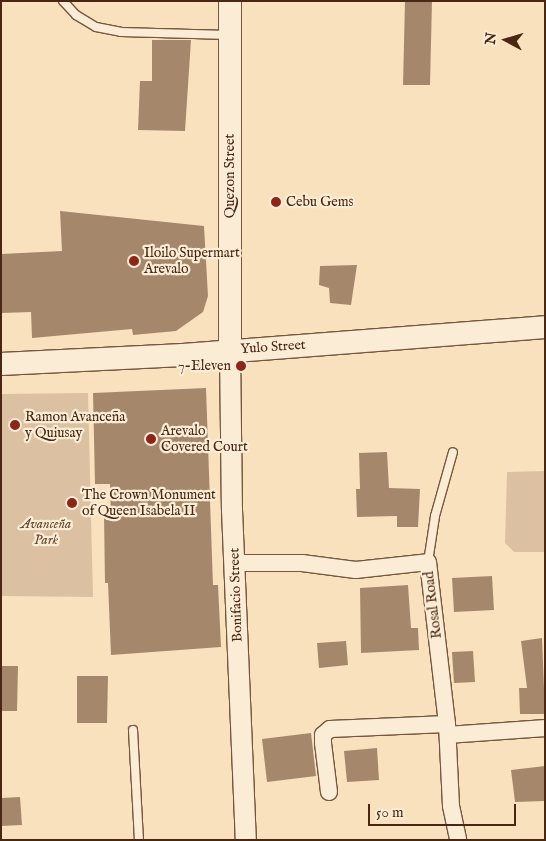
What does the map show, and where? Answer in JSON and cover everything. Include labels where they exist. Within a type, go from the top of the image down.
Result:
[{"type":"main road","name":"Quezon Street","points":[[230,1],[230,350]]},
{"type":"main road","name":"Yulo Street","points":[[1,364],[230,350],[545,327]]},
{"type":"street","name":"Bonifacio Street","points":[[230,350],[234,563],[246,840]]},
{"type":"street","name":"Rosal Road","points":[[234,563],[302,563],[356,570],[428,562],[448,729],[450,790],[458,840]]},
{"type":"street","points":[[329,792],[323,735],[330,730],[545,728]]},
{"type":"lane","points":[[63,1],[76,15],[96,27],[121,32],[231,35]]},
{"type":"lane","points":[[428,562],[435,516],[453,452]]},
{"type":"lane","points":[[134,730],[139,840]]},
{"type":"green space","name":"Avanceña Park","points":[[88,393],[93,597],[1,596],[1,394]]},
{"type":"green space","points":[[545,471],[545,552],[514,552],[505,543],[507,472]]},
{"type":"building","points":[[405,1],[432,1],[430,85],[403,85]]},
{"type":"building","points":[[152,40],[191,40],[185,131],[138,130],[140,81],[152,81]]},
{"type":"building","name":"Iloilo Supermart Arevalo","points":[[60,211],[204,226],[208,296],[203,312],[176,331],[133,335],[132,329],[32,338],[31,312],[1,313],[1,254],[62,251]]},
{"type":"building","points":[[357,265],[351,305],[330,303],[329,288],[319,285],[320,266]]},
{"type":"building","points":[[206,388],[213,585],[218,585],[221,647],[111,655],[108,583],[105,583],[104,515],[111,515],[110,484],[95,484],[93,393]]},
{"type":"building","points":[[387,452],[389,488],[420,489],[418,527],[397,527],[397,516],[357,517],[356,489],[360,489],[359,453]]},
{"type":"building","points":[[492,576],[494,610],[454,612],[452,578]]},
{"type":"building","points":[[408,585],[411,628],[418,628],[419,650],[361,653],[360,588]]},
{"type":"building","points":[[542,638],[545,714],[520,714],[519,688],[527,688],[521,641]]},
{"type":"building","points":[[346,641],[348,665],[319,668],[317,643]]},
{"type":"building","points":[[473,651],[475,682],[454,683],[452,652]]},
{"type":"building","points":[[1,666],[18,666],[17,711],[1,711]]},
{"type":"building","points":[[77,676],[108,676],[107,723],[77,723]]},
{"type":"building","points":[[311,733],[316,776],[267,782],[262,739]]},
{"type":"building","points":[[377,748],[379,780],[347,782],[344,751]]},
{"type":"building","points":[[545,766],[545,801],[515,802],[511,770]]},
{"type":"building","points":[[20,797],[22,825],[1,826],[1,798]]},
{"type":"place","name":"Cebu Gems","points":[[276,202]]},
{"type":"place","name":"Iloilo Supermart Arevalo","points":[[134,261]]},
{"type":"place","name":"7-Eleven","points":[[241,366]]},
{"type":"place","name":"Ramon Avanceña y Quiusay","points":[[15,425]]},
{"type":"place","name":"Arevalo Covered Court","points":[[151,439]]},
{"type":"place","name":"The Crown Monument of Queen Isabela II","points":[[72,503]]}]
